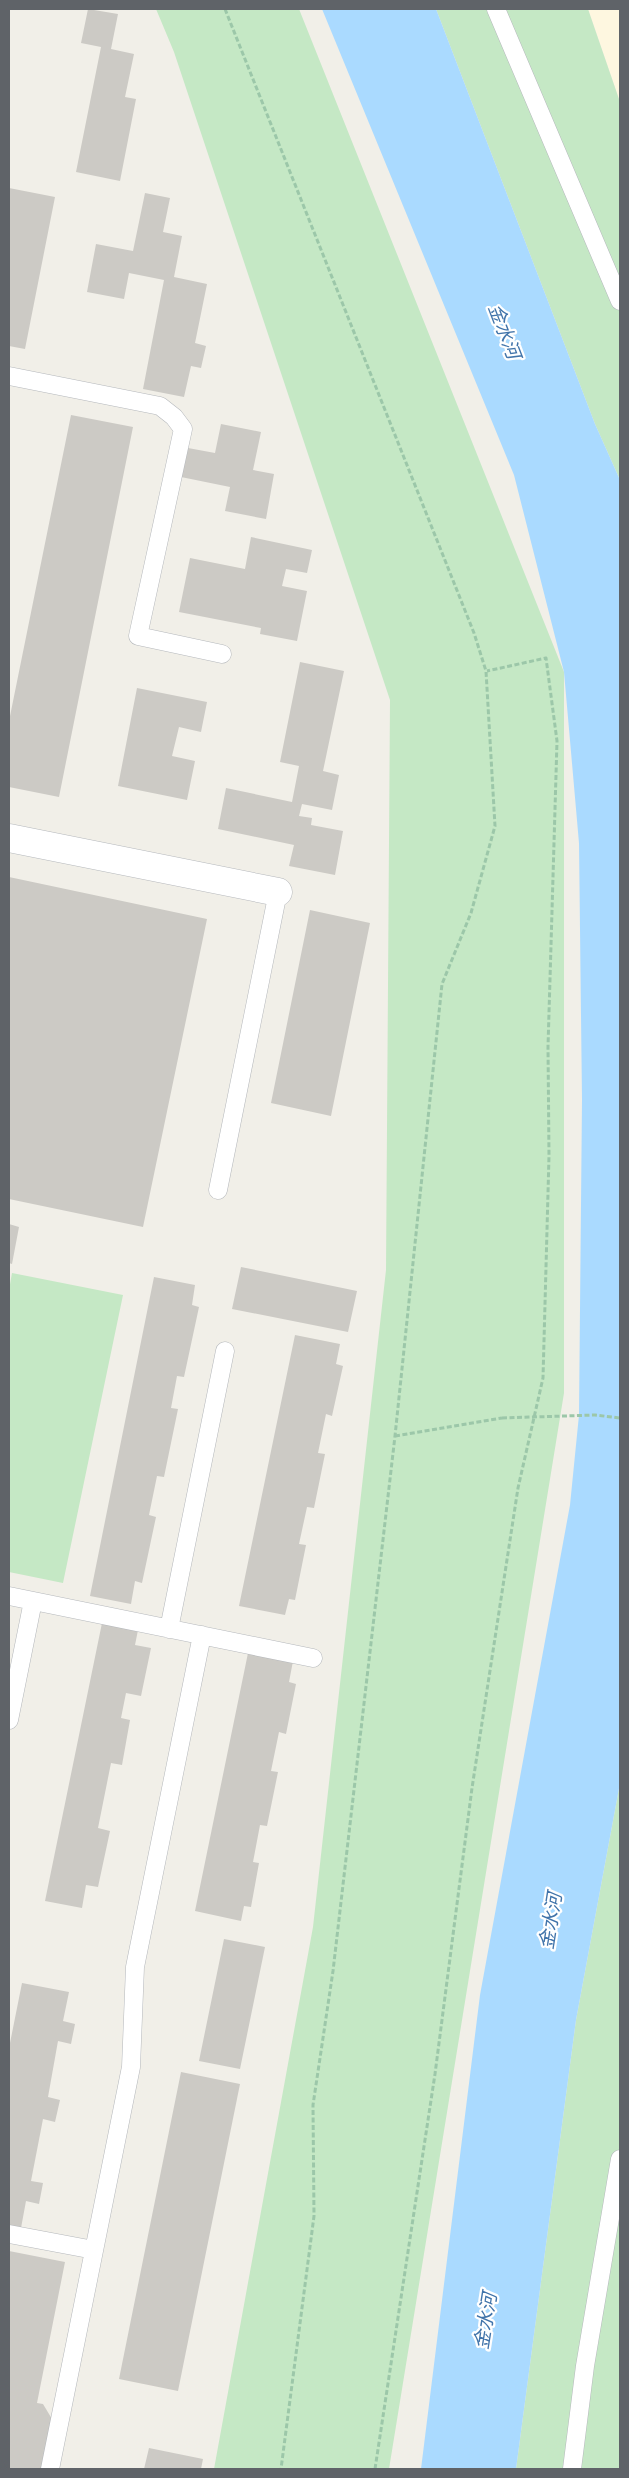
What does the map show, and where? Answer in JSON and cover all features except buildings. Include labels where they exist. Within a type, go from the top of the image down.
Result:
[{"type":"street","points":[[9,838],[278,892]]},
{"type":"lane","points":[[496,9],[620,301]]},
{"type":"lane","points":[[9,376],[160,406],[174,416],[183,429],[138,636],[222,654]]},
{"type":"lane","points":[[218,1190],[278,892]]},
{"type":"lane","points":[[169,1629],[225,1351]]},
{"type":"lane","points":[[9,1596],[313,1658]]},
{"type":"lane","points":[[9,1720],[33,1601]]},
{"type":"lane","points":[[50,2469],[131,2067],[135,1968],[202,1635]]},
{"type":"lane","points":[[572,2469],[585,2366],[620,2159]]},
{"type":"lane","points":[[9,2234],[94,2250]]},
{"type":"path","points":[[226,9],[474,633],[486,671],[495,826],[471,913],[442,984],[395,1436],[333,1971],[313,2105],[314,2216],[281,2469]]},
{"type":"path","points":[[375,2469],[435,2074],[472,1788],[518,1488],[543,1378],[549,1156],[548,1047],[557,741],[546,658],[486,671]]},
{"type":"path","points":[[395,1436],[502,1418],[595,1415],[620,1418]]},
{"type":"shaded area","points":[[588,9],[620,9],[620,102]]},
{"type":"green space","points":[[156,9],[299,9],[564,672],[564,1393],[389,2469],[214,2469],[313,1927],[386,1270],[390,700],[174,52]]},
{"type":"green space","points":[[436,9],[588,9],[620,102],[620,480],[595,424]]},
{"type":"green space","points":[[12,1273],[123,1295],[63,1583],[9,1572],[9,1290]]},
{"type":"green space","points":[[620,1783],[620,2469],[516,2469],[576,2020]]},
{"type":"water","name":"金水河","points":[[322,9],[436,9],[595,424],[620,480],[620,1783],[576,2020],[516,2469],[421,2469],[480,1995],[570,1505],[579,1415],[582,1100],[579,843],[564,672],[514,475]]}]
